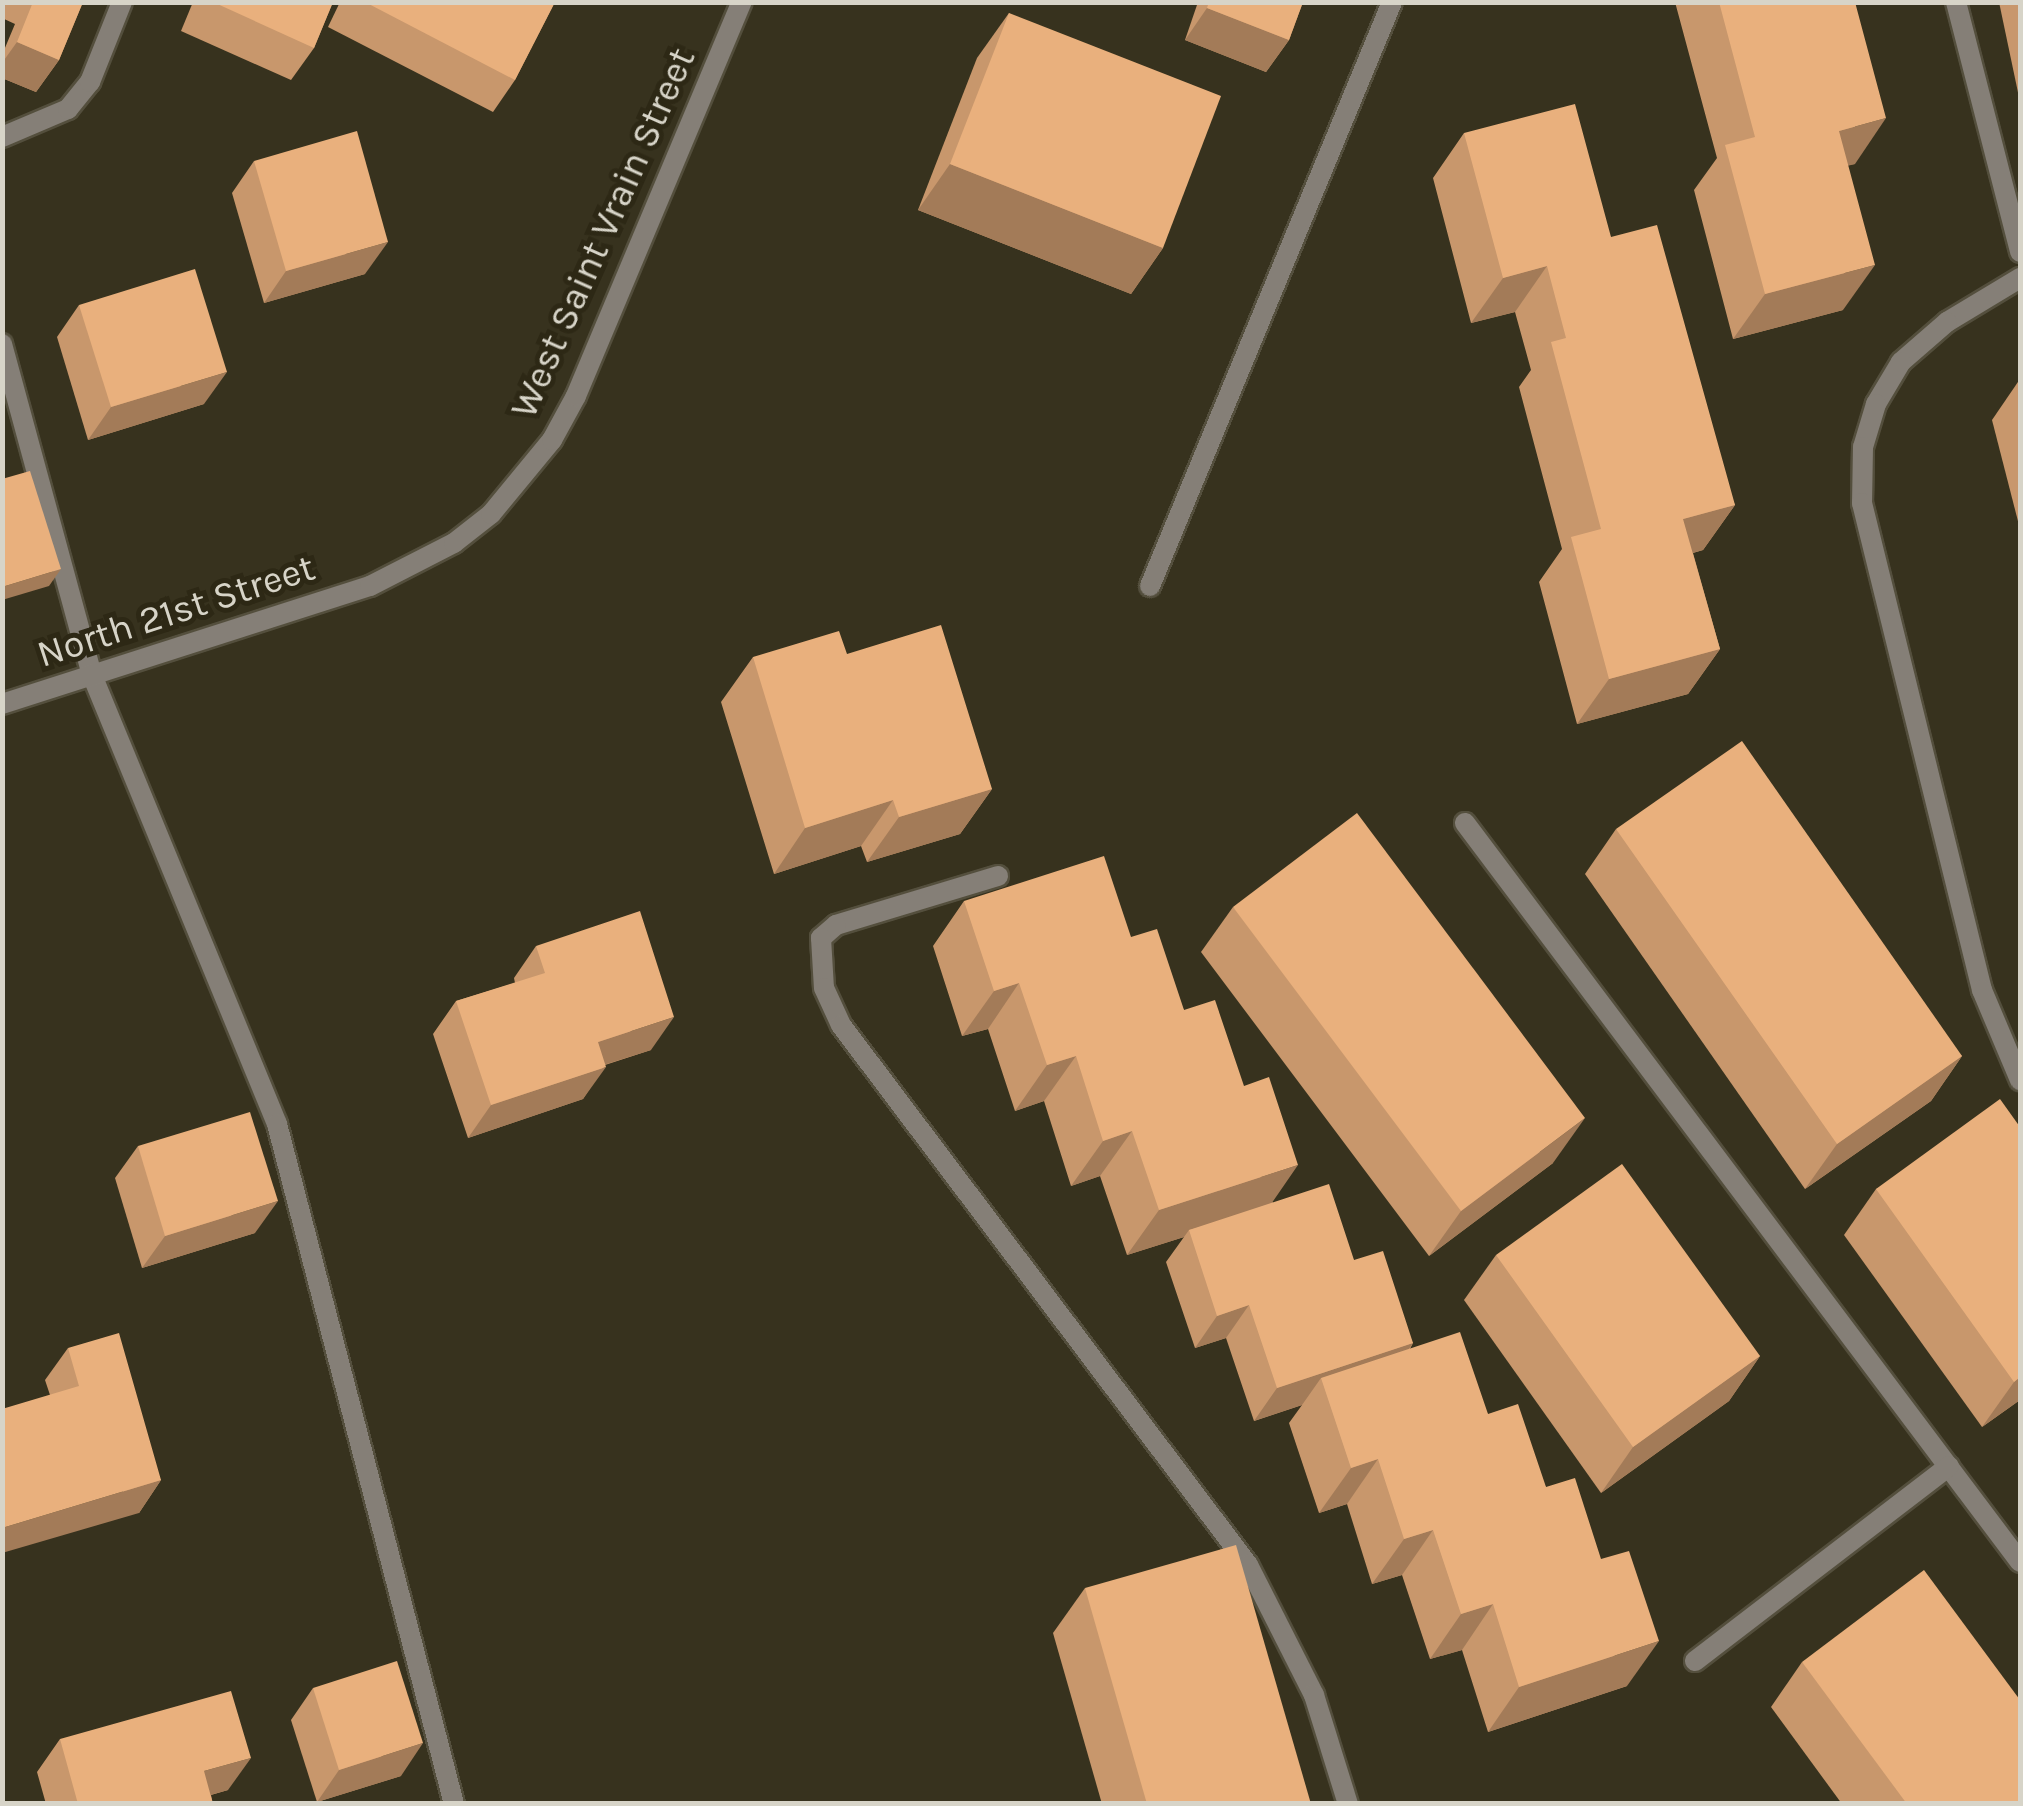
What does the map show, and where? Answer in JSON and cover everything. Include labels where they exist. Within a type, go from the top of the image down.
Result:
[{"type":"street","points":[[2,136],[68,108],[90,82],[122,2]]},
{"type":"street","name":"West Saint Vrain Street","points":[[370,586],[454,543],[491,514],[552,440],[742,2]]},
{"type":"street","points":[[1150,586],[1392,2]]},
{"type":"street","points":[[1956,2],[2020,252]]},
{"type":"street","points":[[2020,278],[1947,322],[1901,362],[1876,404],[1863,447],[1862,504],[1982,990],[2020,1080]]},
{"type":"street","points":[[2,344],[92,675],[277,1124],[454,1804]]},
{"type":"street","name":"North 21st Street","points":[[2,704],[370,586]]},
{"type":"street","points":[[1465,823],[2020,1562]]},
{"type":"street","points":[[998,876],[836,925],[822,938],[824,988],[840,1025],[1248,1564],[1314,1695],[1348,1804]]},
{"type":"street","points":[[1695,1660],[1949,1466]]},
{"type":"building","points":[[33,2],[83,2],[59,60],[17,42]]},
{"type":"building","points":[[213,2],[333,2],[314,48]]},
{"type":"building","points":[[365,2],[555,2],[515,80]]},
{"type":"building","points":[[1209,2],[1303,2],[1289,40],[1207,8]]},
{"type":"building","points":[[1719,2],[1855,2],[1886,118],[1839,131],[1875,265],[1765,294],[1725,145],[1755,137]]},
{"type":"building","points":[[1009,13],[1221,96],[1163,248],[950,164]]},
{"type":"building","points":[[1575,104],[1611,237],[1657,225],[1735,505],[1683,519],[1720,649],[1609,679],[1571,537],[1601,529],[1551,342],[1566,338],[1547,266],[1503,278],[1464,133]]},
{"type":"building","points":[[357,131],[388,242],[286,271],[254,161]]},
{"type":"building","points":[[195,269],[227,372],[111,407],[79,305]]},
{"type":"building","points":[[30,471],[61,569],[2,587],[2,479]]},
{"type":"building","points":[[941,625],[992,789],[899,817],[893,800],[805,828],[753,657],[839,631],[847,654]]},
{"type":"building","points":[[1742,741],[1962,1056],[1837,1144],[1616,829]]},
{"type":"building","points":[[1357,813],[1585,1118],[1461,1211],[1233,907]]},
{"type":"building","points":[[1104,856],[1131,937],[1157,929],[1184,1010],[1215,1000],[1244,1086],[1269,1077],[1298,1165],[1159,1210],[1132,1131],[1103,1141],[1076,1056],[1047,1065],[1019,983],[994,991],[964,901]]},
{"type":"building","points":[[640,911],[674,1017],[598,1042],[606,1067],[491,1105],[456,1001],[545,973],[536,946]]},
{"type":"building","points":[[2000,1099],[2020,1127],[2020,1377],[2014,1382],[1876,1189]]},
{"type":"building","points":[[250,1112],[278,1201],[165,1236],[138,1146]]},
{"type":"building","points":[[1622,1164],[1760,1356],[1633,1447],[1496,1255]]},
{"type":"building","points":[[1329,1184],[1354,1260],[1383,1251],[1413,1343],[1277,1388],[1249,1305],[1217,1316],[1189,1230]]},
{"type":"building","points":[[1460,1332],[1488,1414],[1518,1404],[1546,1487],[1575,1478],[1601,1559],[1629,1551],[1659,1641],[1519,1687],[1493,1604],[1461,1614],[1433,1530],[1404,1539],[1378,1459],[1351,1468],[1321,1378]]},
{"type":"building","points":[[119,1333],[161,1480],[2,1528],[2,1409],[79,1386],[68,1348]]},
{"type":"building","points":[[1236,1545],[1311,1804],[1147,1804],[1085,1588]]},
{"type":"building","points":[[1924,1570],[2020,1700],[2020,1804],[1907,1804],[1802,1662]]},
{"type":"building","points":[[397,1661],[423,1743],[339,1770],[313,1688]]},
{"type":"building","points":[[231,1691],[251,1758],[204,1771],[213,1804],[78,1804],[60,1739]]}]
